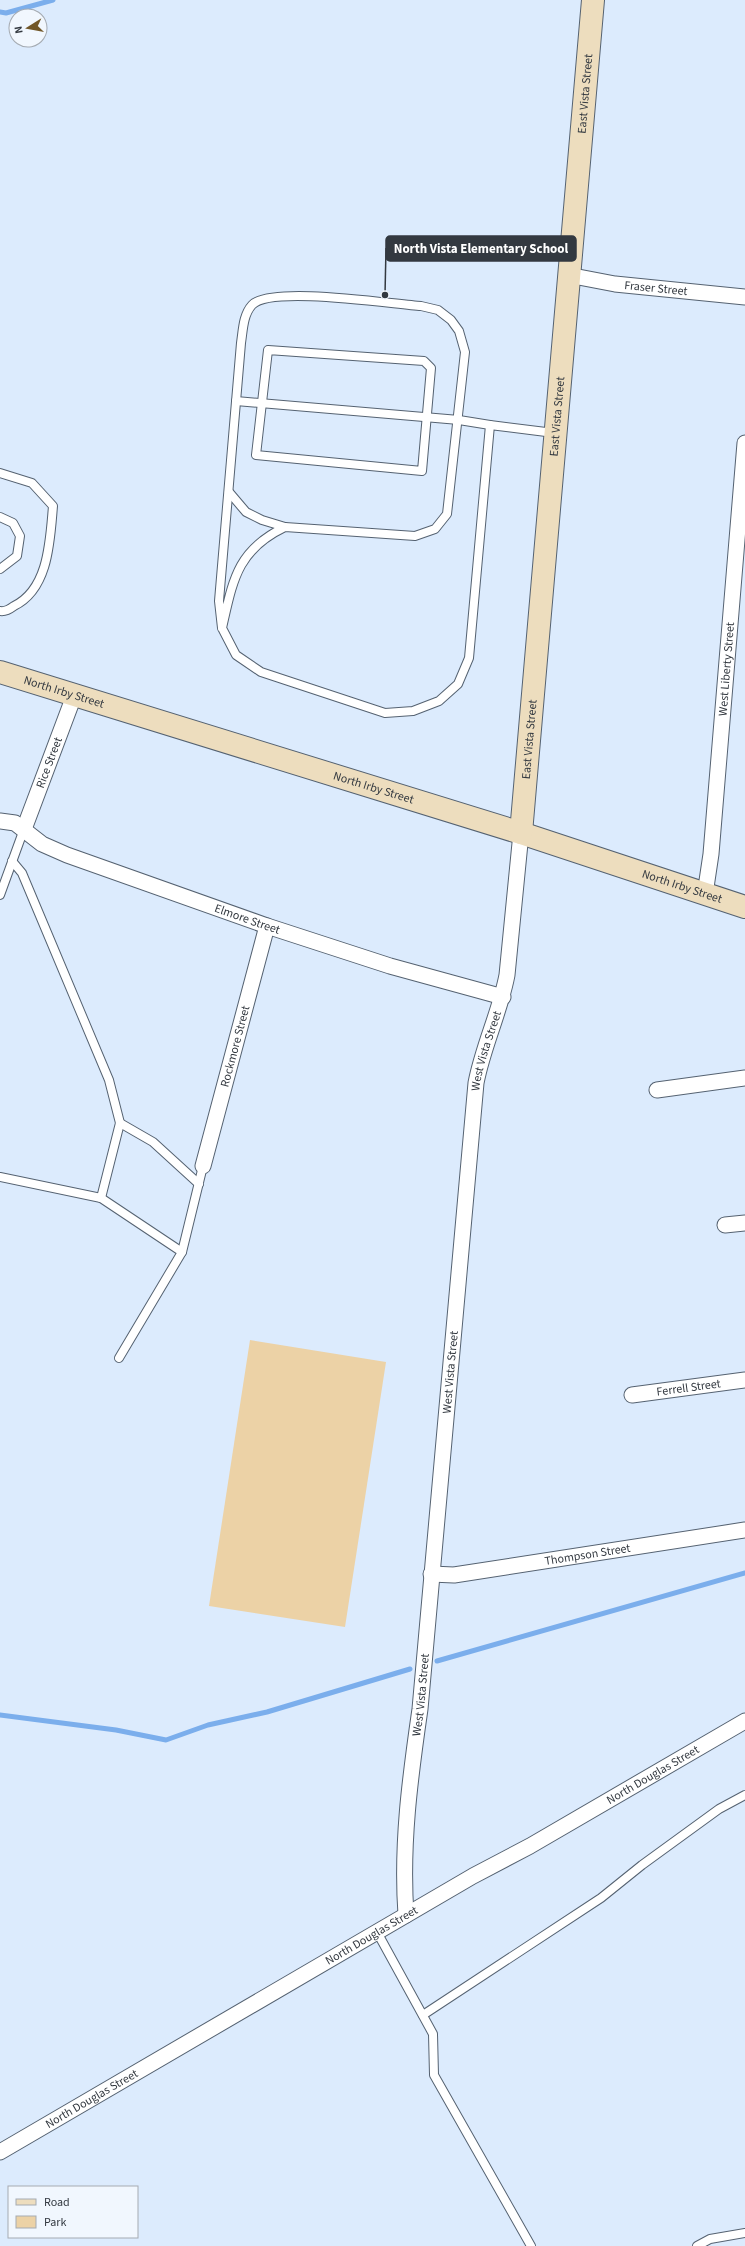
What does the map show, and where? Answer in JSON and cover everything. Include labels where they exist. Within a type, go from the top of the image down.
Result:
[{"type":"street","name":"East Vista Street","points":[[521,833],[568,275],[593,0]]},
{"type":"street","name":"Fraser Street","points":[[568,275],[615,284],[745,297]]},
{"type":"street","name":"West Liberty Street","points":[[705,894],[711,854],[745,444]]},
{"type":"street","name":"North Irby Street","points":[[0,672],[521,833],[745,907]]},
{"type":"street","name":"Rice Street","points":[[24,829],[74,696]]},
{"type":"street","name":"Elmore Street","points":[[0,821],[8,821],[24,829],[42,844],[67,855],[266,926],[390,966],[503,997]]},
{"type":"street","name":"West Vista Street","points":[[406,1915],[404,1846],[420,1709],[430,1574],[476,1083],[485,1045],[503,997],[507,975],[521,833]]},
{"type":"street","name":"Rockmore Street","points":[[203,1166],[266,926]]},
{"type":"street","points":[[658,1090],[745,1078]]},
{"type":"street","points":[[725,1225],[745,1223]]},
{"type":"street","name":"Ferrell Street","points":[[632,1395],[745,1380]]},
{"type":"street","name":"Thompson Street","points":[[430,1574],[454,1575],[745,1530]]},
{"type":"street","name":"North Douglas Street","points":[[0,2152],[406,1915],[530,1846],[745,1721]]},
{"type":"lane","points":[[228,492],[246,512],[262,520],[285,527],[415,536],[435,529],[447,514],[465,352],[459,331],[451,320],[438,310],[421,306],[292,295],[266,297],[252,304],[246,315],[236,401],[228,492],[219,601],[222,628],[236,655],[261,672],[377,711],[385,713],[413,711],[439,701],[458,684],[469,658],[490,425]]},
{"type":"lane","points":[[268,350],[424,360],[431,368],[428,418],[422,472],[256,455],[260,403],[268,350]]},
{"type":"lane","points":[[236,401],[458,420],[555,433]]},
{"type":"lane","points":[[0,473],[32,483],[53,506],[50,540],[39,584],[20,604],[0,611]]},
{"type":"lane","points":[[0,517],[13,523],[20,536],[17,556],[0,569]]},
{"type":"lane","points":[[222,628],[230,590],[238,570],[252,548],[267,536],[285,527]]},
{"type":"lane","points":[[0,895],[24,829]]},
{"type":"lane","points":[[12,861],[22,873],[109,1080],[120,1123],[101,1198]]},
{"type":"lane","points":[[120,1123],[153,1142],[199,1184]]},
{"type":"lane","points":[[120,1358],[182,1252],[203,1166]]},
{"type":"lane","points":[[0,1177],[101,1198],[182,1252]]},
{"type":"lane","points":[[423,2015],[602,1898],[642,1865],[719,1809],[745,1795]]},
{"type":"lane","points":[[378,1932],[433,2034],[434,2075],[531,2246]]},
{"type":"lane","points":[[697,2246],[710,2239],[745,2232]]},
{"type":"green space","points":[[250,1340],[386,1362],[345,1627],[209,1606]]},
{"type":"waterway","points":[[0,12],[6,13],[53,0]]},
{"type":"waterway","points":[[437,1661],[745,1573]]},
{"type":"waterway","points":[[0,1715],[116,1730],[166,1740],[208,1725],[267,1712],[410,1669]]},
{"type":"place","name":"North Vista Elementary School","points":[[385,295]]}]
